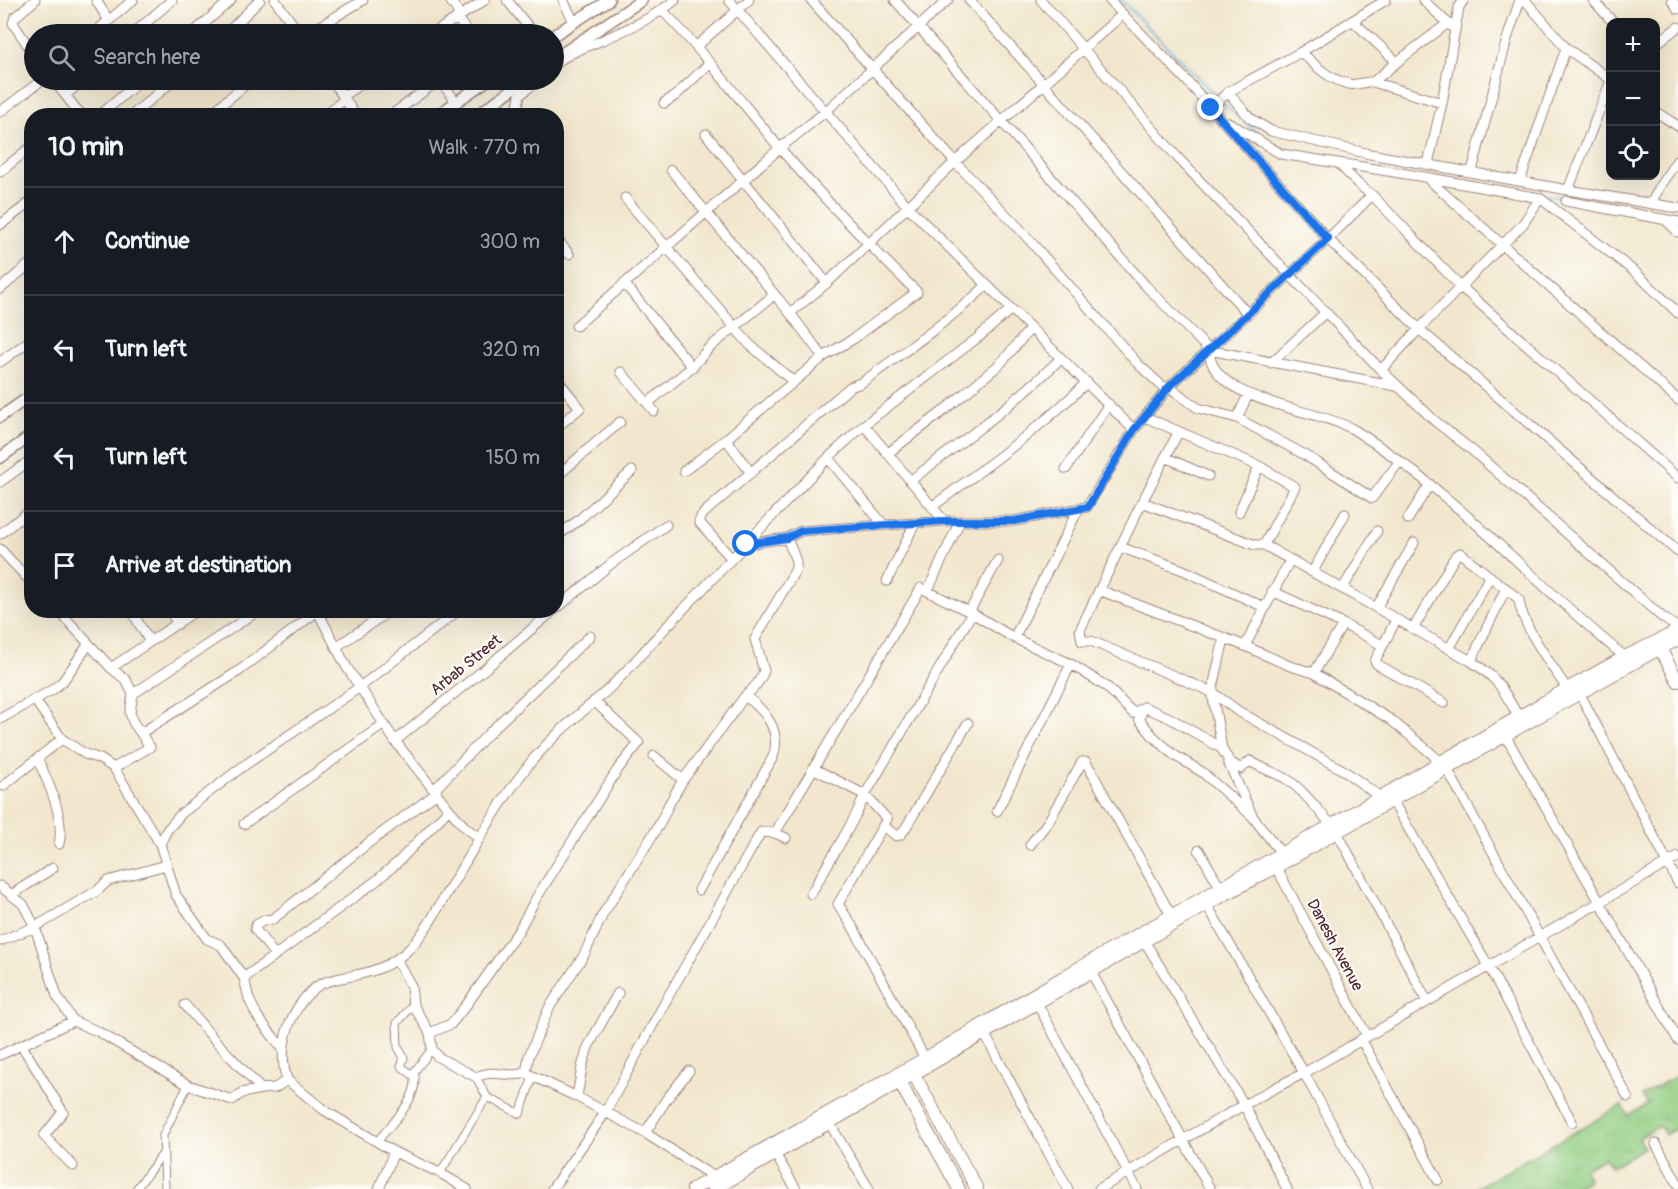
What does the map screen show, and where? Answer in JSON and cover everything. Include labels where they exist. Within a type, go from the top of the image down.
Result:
[{"type":"main road","points":[[693,1189],[718,1185],[830,1124],[912,1070],[984,1033],[1276,867],[1335,829],[1443,766],[1518,717],[1625,657],[1676,638]]},
{"type":"main road","points":[[1658,644],[1678,681]]},
{"type":"main road","points":[[1443,766],[1580,694],[1658,644]]},
{"type":"main road","points":[[927,1062],[1220,887],[1281,853],[1335,829]]},
{"type":"main road","points":[[912,1070],[977,1189]]},
{"type":"main road","points":[[718,1185],[898,1079]]},
{"type":"main road","points":[[898,1079],[958,1189]]},
{"type":"street","points":[[24,40],[13,23],[15,17],[34,0]]},
{"type":"street","points":[[96,0],[108,21]]},
{"type":"street","points":[[105,24],[132,0]]},
{"type":"street","points":[[144,24],[172,0]]},
{"type":"street","points":[[203,24],[231,0]]},
{"type":"street","points":[[236,24],[260,0]]},
{"type":"street","points":[[274,0],[292,24]]},
{"type":"street","points":[[323,24],[363,0]]},
{"type":"street","points":[[450,0],[458,12],[457,18],[462,24]]},
{"type":"street","points":[[448,24],[485,0]]},
{"type":"street","points":[[507,0],[526,24]]},
{"type":"street","points":[[564,0],[574,22]]},
{"type":"street","points":[[564,28],[609,0]]},
{"type":"street","points":[[564,52],[642,0]]},
{"type":"street","points":[[564,59],[585,46],[662,10],[675,0]]},
{"type":"street","points":[[729,0],[909,208],[1134,430]]},
{"type":"street","points":[[697,46],[749,0]]},
{"type":"street","points":[[811,0],[1137,363],[1163,387],[1169,387],[1198,408],[1237,418],[1305,455],[1372,498],[1399,462]]},
{"type":"street","points":[[895,0],[1145,285],[1209,350],[1398,387]]},
{"type":"street","points":[[576,326],[780,147],[825,112],[948,0]]},
{"type":"street","points":[[969,0],[1248,314]]},
{"type":"street","points":[[1041,0],[1177,157],[1381,370],[1436,422],[1473,451],[1662,617],[1676,638]]},
{"type":"street","points":[[1109,0],[1328,239],[1419,329],[1678,552]]},
{"type":"street","points":[[1214,112],[1228,92],[1301,52],[1386,0]]},
{"type":"street","points":[[1423,0],[1451,26]]},
{"type":"street","points":[[1428,164],[1442,103],[1451,26],[1464,0]]},
{"type":"street","points":[[1472,171],[1507,39],[1520,0]]},
{"type":"street","points":[[1525,0],[1566,48],[1606,76]]},
{"type":"street","points":[[1593,0],[1609,18]]},
{"type":"street","points":[[1672,0],[1678,9]]},
{"type":"street","points":[[662,10],[697,46],[780,147],[867,245],[917,292],[853,339],[823,357],[726,439],[684,471]]},
{"type":"street","points":[[790,314],[909,208],[955,162],[1084,51],[1123,14]]},
{"type":"street","points":[[1353,21],[1397,62]]},
{"type":"street","points":[[1373,82],[1397,62],[1451,26]]},
{"type":"street","points":[[1660,41],[1678,27]]},
{"type":"street","points":[[1520,181],[1566,48]]},
{"type":"street","points":[[1301,52],[1330,78],[1351,85],[1367,81],[1373,82],[1442,103]]},
{"type":"street","points":[[664,103],[675,96],[710,63]]},
{"type":"street","points":[[0,112],[29,90]]},
{"type":"street","points":[[62,90],[74,108]]},
{"type":"street","points":[[66,95],[72,90]]},
{"type":"street","points":[[108,108],[129,90]]},
{"type":"street","points":[[141,108],[162,90]]},
{"type":"street","points":[[218,108],[239,90]]},
{"type":"street","points":[[339,90],[351,108]]},
{"type":"street","points":[[332,108],[353,90]]},
{"type":"street","points":[[401,108],[426,90]]},
{"type":"street","points":[[447,90],[456,102]]},
{"type":"street","points":[[447,108],[473,90]]},
{"type":"street","points":[[487,108],[511,90]]},
{"type":"street","points":[[518,108],[520,95],[526,90]]},
{"type":"street","points":[[1228,92],[1250,118],[1271,131],[1370,154],[1678,208]]},
{"type":"street","points":[[1568,190],[1606,95]]},
{"type":"street","points":[[1214,112],[1281,154],[1540,198],[1635,272],[1678,313]]},
{"type":"street","points":[[1660,115],[1678,126]]},
{"type":"street","points":[[706,134],[827,283]]},
{"type":"street","points":[[0,172],[24,152]]},
{"type":"street","points":[[1652,202],[1678,159]]},
{"type":"street","points":[[1338,163],[1461,288],[1678,478]]},
{"type":"street","points":[[671,170],[823,357]]},
{"type":"street","points":[[1425,177],[1678,400]]},
{"type":"street","points":[[746,544],[787,538],[801,531],[944,521],[1014,521],[1088,507],[1134,430],[1169,387],[1372,195]]},
{"type":"street","points":[[625,198],[748,344],[794,382]]},
{"type":"street","points":[[1381,370],[1523,224],[1540,198]]},
{"type":"street","points":[[1566,201],[1678,222]]},
{"type":"street","points":[[0,225],[24,207]]},
{"type":"street","points":[[1666,220],[1678,232]]},
{"type":"street","points":[[564,248],[569,254]]},
{"type":"street","points":[[0,289],[24,269]]},
{"type":"street","points":[[624,283],[692,367]]},
{"type":"street","points":[[732,559],[699,522],[705,512],[850,387],[861,383],[921,340],[959,311],[986,285]]},
{"type":"street","points":[[621,372],[651,407],[709,348],[774,295]]},
{"type":"street","points":[[467,1189],[440,1173],[394,1152],[324,1110],[287,1080],[282,1048],[297,1011],[311,991],[331,978],[374,971],[397,961],[413,945],[430,921],[479,838],[527,766],[573,719],[632,666],[828,458],[864,425],[980,336],[1011,309]]},
{"type":"street","points":[[1271,363],[1326,312]]},
{"type":"street","points":[[888,453],[1000,364],[1032,328]]},
{"type":"street","points":[[0,362],[24,345]]},
{"type":"street","points":[[1209,350],[1209,358],[1228,384],[1248,395],[1354,430],[1430,484],[1625,657]]},
{"type":"street","points":[[910,481],[1010,404],[1061,358]]},
{"type":"street","points":[[932,507],[1021,440],[1087,382]]},
{"type":"street","points":[[564,388],[580,408],[564,421]]},
{"type":"street","points":[[1237,418],[1248,395]]},
{"type":"street","points":[[0,417],[24,400]]},
{"type":"street","points":[[1066,469],[1109,404]]},
{"type":"street","points":[[1145,417],[1259,466],[1295,487],[1264,544]]},
{"type":"street","points":[[564,470],[620,422]]},
{"type":"street","points":[[864,425],[944,521]]},
{"type":"street","points":[[1178,433],[1080,630],[1082,641],[1091,640],[1212,692],[1238,711],[1343,770],[1386,799],[1489,967],[1572,1122]]},
{"type":"street","points":[[726,439],[751,473]]},
{"type":"street","points":[[0,458],[24,441]]},
{"type":"street","points":[[1165,457],[1208,476]]},
{"type":"street","points":[[828,458],[883,524]]},
{"type":"street","points":[[0,482],[24,465]]},
{"type":"street","points":[[1239,512],[1259,466]]},
{"type":"street","points":[[564,531],[632,471]]},
{"type":"street","points":[[1407,519],[1430,484]]},
{"type":"street","points":[[1142,502],[1255,545],[1264,544],[1471,661],[1499,682],[1518,717]]},
{"type":"street","points":[[1014,638],[1079,508]]},
{"type":"street","points":[[1312,571],[1345,514]]},
{"type":"street","points":[[0,534],[24,515]]},
{"type":"street","points":[[928,590],[959,522]]},
{"type":"street","points":[[887,581],[915,523]]},
{"type":"street","name":"Arbab Street","points":[[564,603],[612,563],[666,525]]},
{"type":"street","points":[[1343,588],[1377,531]]},
{"type":"street","points":[[397,961],[411,986],[413,1005],[430,1034],[432,1048],[438,1057],[476,1077],[487,1097],[520,1114],[530,1075],[529,1056],[549,1008],[584,955],[603,914],[654,833],[683,780],[764,671],[755,639],[796,568],[796,561],[787,538]]},
{"type":"street","points":[[1376,608],[1414,543]]},
{"type":"street","points":[[1120,547],[1183,570],[1264,607]]},
{"type":"street","points":[[0,549],[24,574]]},
{"type":"street","points":[[1413,629],[1458,553],[1519,599],[1519,607],[1531,631],[1567,689]]},
{"type":"street","points":[[811,894],[853,822],[865,795],[971,612],[998,560]]},
{"type":"street","points":[[1245,646],[1290,560]]},
{"type":"street","points":[[1449,649],[1490,576]]},
{"type":"street","points":[[775,833],[921,588],[971,612],[1014,638],[1071,664],[1107,687],[1133,713],[1144,707],[1170,717],[1221,748],[1230,762],[1241,769],[1250,761],[1264,770],[1285,778],[1302,792],[1335,829],[1427,1001]]},
{"type":"street","points":[[1471,661],[1506,588]]},
{"type":"street","points":[[1099,590],[1245,646],[1290,666],[1314,673],[1390,720],[1432,754],[1443,766],[1628,1097]]},
{"type":"street","points":[[1272,591],[1382,645]]},
{"type":"street","points":[[65,618],[88,645],[126,680],[133,694],[130,713],[149,748],[114,768]]},
{"type":"street","points":[[136,618],[150,642]]},
{"type":"street","points":[[174,618],[178,624]]},
{"type":"street","points":[[111,668],[186,618]]},
{"type":"street","points":[[133,694],[247,618]]},
{"type":"street","points":[[141,733],[239,671],[309,618]]},
{"type":"street","points":[[322,618],[336,647],[395,741],[449,809],[479,838]]},
{"type":"street","points":[[336,647],[379,618]]},
{"type":"street","points":[[160,844],[167,830],[182,813],[242,767],[360,687],[449,618]]},
{"type":"street","name":"Arbab Street","points":[[395,741],[545,618]]},
{"type":"street","points":[[1396,620],[1375,659],[1377,664],[1444,703]]},
{"type":"street","points":[[1314,673],[1343,624]]},
{"type":"street","points":[[275,955],[255,929],[256,925],[273,919],[435,792],[492,730],[590,636]]},
{"type":"street","points":[[1224,639],[1212,692],[1221,748],[1253,817]]},
{"type":"street","points":[[0,719],[52,690],[63,681],[88,645]]},
{"type":"street","points":[[997,811],[1071,664]]},
{"type":"street","points":[[1580,694],[1678,883]]},
{"type":"street","points":[[699,890],[777,745],[771,720],[759,705],[745,696]]},
{"type":"street","points":[[34,699],[62,739],[85,754],[100,759],[114,768],[160,844],[176,895],[207,939],[221,945],[244,978],[249,999],[257,1016],[282,1048]]},
{"type":"street","points":[[430,1034],[450,1024],[467,1004],[519,930],[535,900],[618,769],[639,743],[594,701]]},
{"type":"street","points":[[1144,707],[1139,719],[1153,736],[1174,755],[1202,772],[1253,817],[1281,853]]},
{"type":"street","points":[[885,826],[896,836],[905,829],[968,723]]},
{"type":"street","points":[[244,824],[384,724]]},
{"type":"street","points":[[1505,735],[1598,903],[1678,1040]]},
{"type":"street","points":[[3,786],[62,739]]},
{"type":"street","points":[[654,756],[683,780]]},
{"type":"street","points":[[38,760],[50,785],[62,833],[59,844]]},
{"type":"street","points":[[1030,845],[1048,822],[1082,762],[1086,762],[1171,915]]},
{"type":"street","points":[[813,768],[865,795],[887,819],[838,904],[927,1062]]},
{"type":"street","points":[[244,978],[376,881],[398,862],[449,809]]},
{"type":"street","points":[[552,1189],[605,1113],[761,832],[775,833],[786,838]]},
{"type":"street","points":[[1199,850],[1220,887]]},
{"type":"street","points":[[1099,1189],[1183,1141],[1243,1103],[1304,1072],[1678,857]]},
{"type":"street","points":[[0,941],[35,927],[97,891],[108,881],[166,865]]},
{"type":"street","name":"Danesh Avenue","points":[[1276,867],[1438,1180]]},
{"type":"street","points":[[11,895],[52,868]]},
{"type":"street","points":[[0,886],[23,904],[35,927],[57,996],[73,1021],[97,1031],[188,1084],[232,1100],[242,1094],[275,1088],[287,1080]]},
{"type":"street","points":[[1207,905],[1304,1072],[1367,1189]]},
{"type":"street","points":[[1145,942],[1243,1103],[1287,1189]]},
{"type":"street","points":[[1091,972],[1210,1189]]},
{"type":"street","points":[[577,1096],[588,1047],[618,993]]},
{"type":"street","points":[[1037,1003],[1137,1189]]},
{"type":"street","points":[[185,1005],[261,1089]]},
{"type":"street","points":[[413,1005],[397,1023],[398,1047],[404,1058],[401,1066],[415,1077]]},
{"type":"street","points":[[0,1055],[73,1021]]},
{"type":"street","points":[[984,1033],[1068,1189]]},
{"type":"street","points":[[22,1046],[63,1112],[44,1136],[73,1166]]},
{"type":"street","points":[[377,1142],[411,1098],[416,1089],[414,1072],[432,1048]]},
{"type":"street","points":[[645,1133],[666,1100],[689,1071]]},
{"type":"street","points":[[476,1077],[492,1072],[530,1075],[577,1096],[645,1133],[718,1185]]},
{"type":"street","points":[[165,1189],[163,1135],[188,1084]]},
{"type":"street","points":[[440,1173],[487,1097]]},
{"type":"street","points":[[830,1124],[869,1189]]},
{"type":"street","points":[[1656,1144],[1678,1184]]},
{"type":"street","points":[[136,1189],[164,1152]]},
{"type":"street","points":[[379,1189],[394,1152]]},
{"type":"street","points":[[775,1154],[796,1189]]},
{"type":"green space","points":[[1678,1075],[1678,1127],[1665,1135],[1660,1126],[1639,1138],[1644,1148],[1611,1167],[1605,1157],[1584,1169],[1589,1180],[1573,1189],[1474,1189],[1622,1105],[1628,1115],[1647,1105],[1642,1095]]},
{"type":"waterway","points":[[1121,0],[1218,98]]},
{"type":"waterway","points":[[1222,102],[1263,138]]},
{"type":"waterway","points":[[1275,145],[1289,151]]},
{"type":"waterway","points":[[1540,194],[1564,198]]},
{"type":"route","points":[[746,544],[787,538],[801,531],[944,521],[1014,521],[1088,507],[1134,430],[1169,387],[1328,239],[1211,108]]}]
